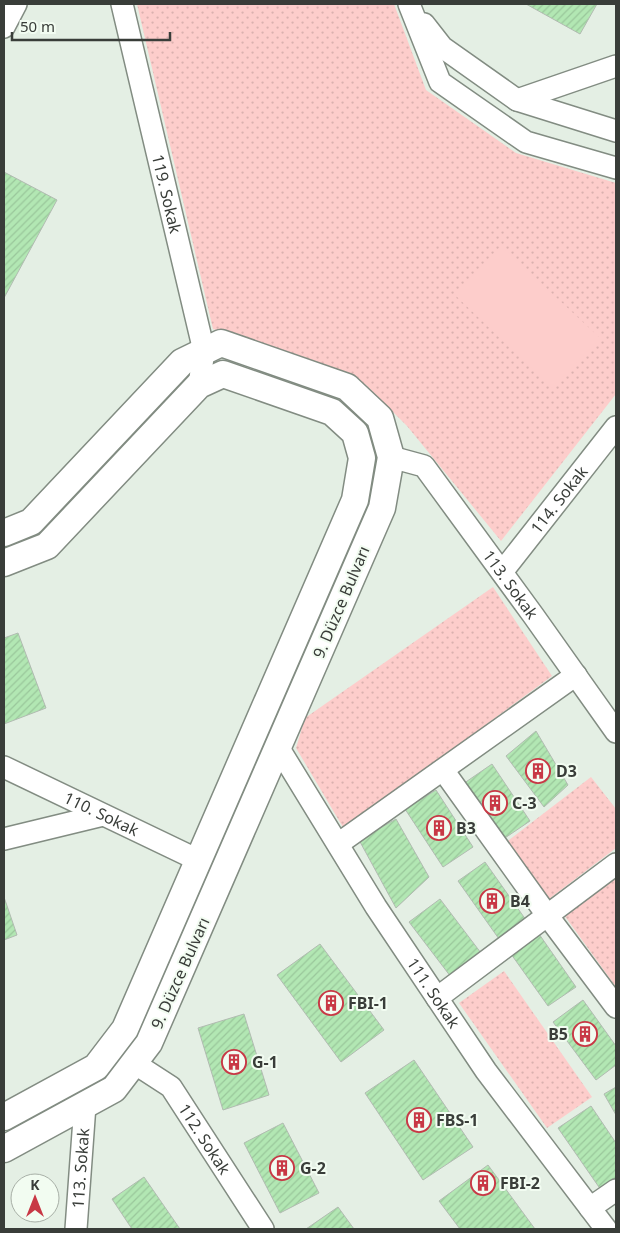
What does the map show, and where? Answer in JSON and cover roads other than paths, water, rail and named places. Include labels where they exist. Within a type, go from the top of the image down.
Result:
[{"type":"main road","name":"9. Düzce Bulvarı","points":[[4,533],[31,522],[182,362],[221,343],[347,387],[380,418],[391,457],[382,508],[149,1043],[114,1089],[4,1150]]},
{"type":"main road","name":"9. Düzce Bulvarı","points":[[4,563],[47,546],[199,385],[223,374],[332,412],[355,433],[362,458],[355,500],[125,1029],[96,1067],[4,1117]]},
{"type":"street","points":[[4,27],[16,4]]},
{"type":"street","name":"119. Sokak","points":[[122,4],[204,351],[199,385]]},
{"type":"street","points":[[410,4],[442,47],[517,100],[616,131]]},
{"type":"street","points":[[410,4],[440,82],[526,142],[616,168]]},
{"type":"street","points":[[517,100],[616,66]]},
{"type":"street","name":"114. Sokak","points":[[502,572],[616,428]]},
{"type":"street","name":"113. Sokak","points":[[391,457],[424,466],[616,732]]},
{"type":"street","points":[[338,844],[576,675]]},
{"type":"street","name":"111. Sokak","points":[[278,747],[376,907],[486,1071],[606,1229]]},
{"type":"street","name":"110. Sokak","points":[[4,768],[198,860]]},
{"type":"street","points":[[442,770],[616,1007]]},
{"type":"street","points":[[4,839],[103,815]]},
{"type":"street","points":[[437,998],[616,864]]},
{"type":"street","name":"112. Sokak","points":[[134,1062],[171,1087],[263,1229]]},
{"type":"street","name":"113. Sokak","points":[[76,1229],[85,1105]]},
{"type":"street","points":[[590,1208],[616,1190]]},
{"type":"place","name":"D3","points":[[538,771]]},
{"type":"place","name":"C-3","points":[[495,803]]},
{"type":"place","name":"B3","points":[[439,828]]},
{"type":"place","name":"B4","points":[[492,901]]},
{"type":"place","name":"FBI-1","points":[[331,1003]]},
{"type":"place","name":"B5","points":[[585,1034]]},
{"type":"place","name":"G-1","points":[[234,1062]]},
{"type":"place","name":"FBS-1","points":[[419,1120]]},
{"type":"place","name":"G-2","points":[[282,1168]]},
{"type":"place","name":"FBI-2","points":[[483,1183]]}]
